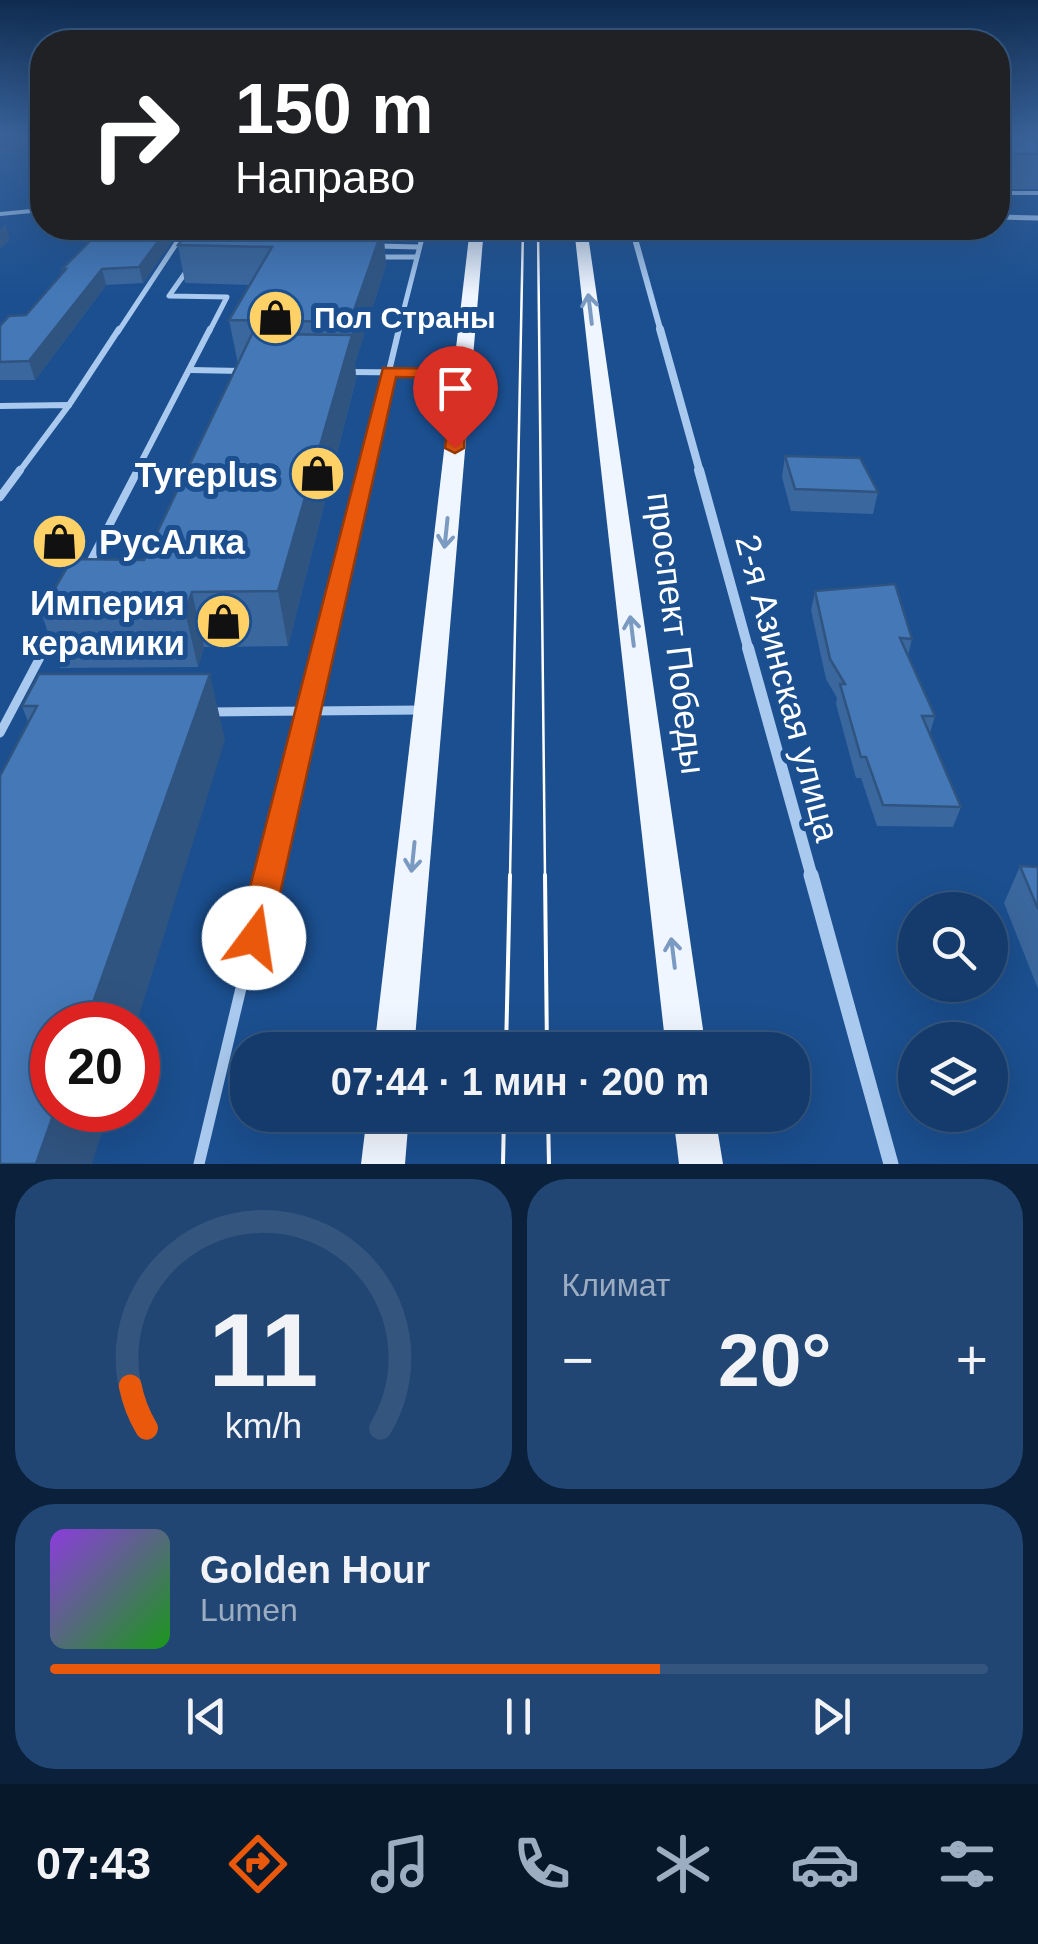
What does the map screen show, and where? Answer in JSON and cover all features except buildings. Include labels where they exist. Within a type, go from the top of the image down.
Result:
[{"type":"main road","points":[[396,1032],[476,240]]},
{"type":"main road","name":"проспект Победы","points":[[582,240],[684,1032]]},
{"type":"main road","points":[[383,1164],[386,1132]]},
{"type":"main road","points":[[696,1132],[700,1164]]},
{"type":"street","points":[[1010,217],[1038,218]]},
{"type":"street","name":"2-я Азинская улица","points":[[635,240],[891,1164]]},
{"type":"lane","points":[[1010,193],[1038,193]]},
{"type":"lane","points":[[0,214],[30,211]]},
{"type":"lane","points":[[199,1164],[421,240]]},
{"type":"lane","points":[[0,497],[69,405],[176,244],[192,244]]},
{"type":"lane","points":[[360,246],[418,252]]},
{"type":"lane","points":[[356,256],[418,252]]},
{"type":"lane","points":[[83,576],[227,298],[169,296],[196,257]]},
{"type":"lane","points":[[190,370],[250,371]]},
{"type":"lane","points":[[349,372],[463,373]]},
{"type":"lane","points":[[0,406],[69,405]]},
{"type":"lane","points":[[0,733],[56,628]]},
{"type":"lane","points":[[189,712],[428,710]]},
{"type":"lane","points":[[11,713],[31,713]]},
{"type":"tram line","points":[[510,877],[523,240]]},
{"type":"tram line","points":[[538,240],[545,877]]},
{"type":"tram line","points":[[506,1032],[510,875]]},
{"type":"tram line","points":[[545,875],[547,1032]]},
{"type":"tram line","points":[[503,1164],[504,1132]]},
{"type":"tram line","points":[[548,1132],[549,1164]]},
{"type":"place","name":"Пол Страны","points":[[275,317]]},
{"type":"place","name":"Tyreplus","points":[[317,474]]},
{"type":"place","name":"РусАлка","points":[[60,541]]},
{"type":"place","name":"Империя керамики","points":[[224,622]]},
{"type":"route","points":[[254,938],[389,372],[463,373],[455,448]]}]
